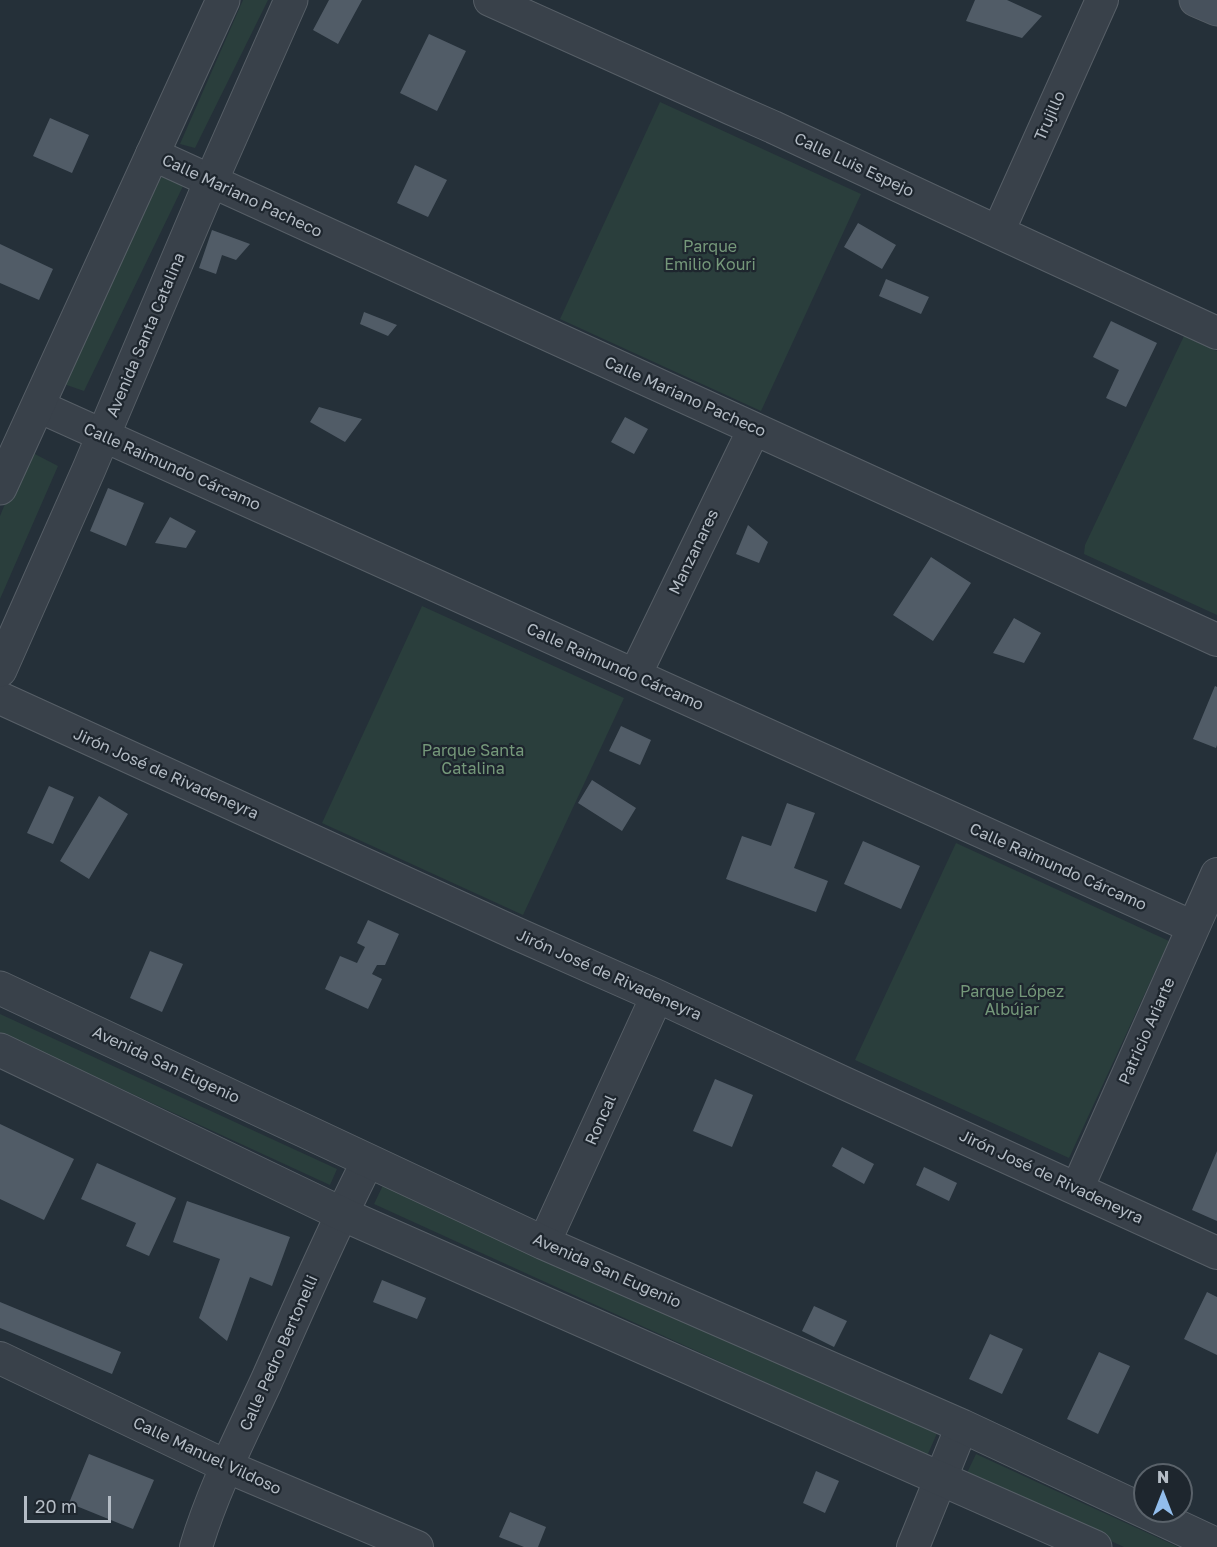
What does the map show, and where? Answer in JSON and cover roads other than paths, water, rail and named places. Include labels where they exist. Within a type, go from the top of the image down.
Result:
[{"type":"main road","points":[[1196,0],[1217,9]]},
{"type":"street","points":[[0,488],[223,0]]},
{"type":"street","name":"Avenida Santa Catalina","points":[[0,670],[291,0]]},
{"type":"street","name":"Calle Luis Espejo","points":[[490,0],[773,127],[1217,333]]},
{"type":"street","name":"Trujillo","points":[[998,232],[1102,0]]},
{"type":"street","name":"Calle Mariano Pacheco","points":[[152,154],[1217,640]]},
{"type":"street","name":"Calle Raimundo Cárcamo","points":[[38,406],[1192,927]]},
{"type":"street","name":"Manzanares","points":[[635,675],[754,429]]},
{"type":"street","name":"Jirón José de Rivadeneyra","points":[[0,698],[1217,1253]]},
{"type":"street","name":"Patricio Ariarte","points":[[1077,1189],[1217,874]]},
{"type":"street","name":"Avenida San Eugenio","points":[[0,988],[544,1243],[962,1426],[1212,1539]]},
{"type":"street","name":"Roncal","points":[[544,1243],[657,996]]},
{"type":"street","points":[[0,1050],[342,1214],[1095,1547]]},
{"type":"street","name":"Calle Pedro Bertonelli","points":[[196,1547],[202,1527],[228,1467],[368,1161]]},
{"type":"street","name":"Calle Manuel Vildoso","points":[[0,1358],[228,1467],[417,1547]]},
{"type":"street","points":[[913,1547],[962,1426]]},
{"type":"park label","name":"Parque Emilio Kouri","points":[[710,256]]},
{"type":"park label","name":"Parque Santa Catalina","points":[[473,760]]},
{"type":"park label","name":"Parque López Albújar","points":[[1012,1001]]}]
